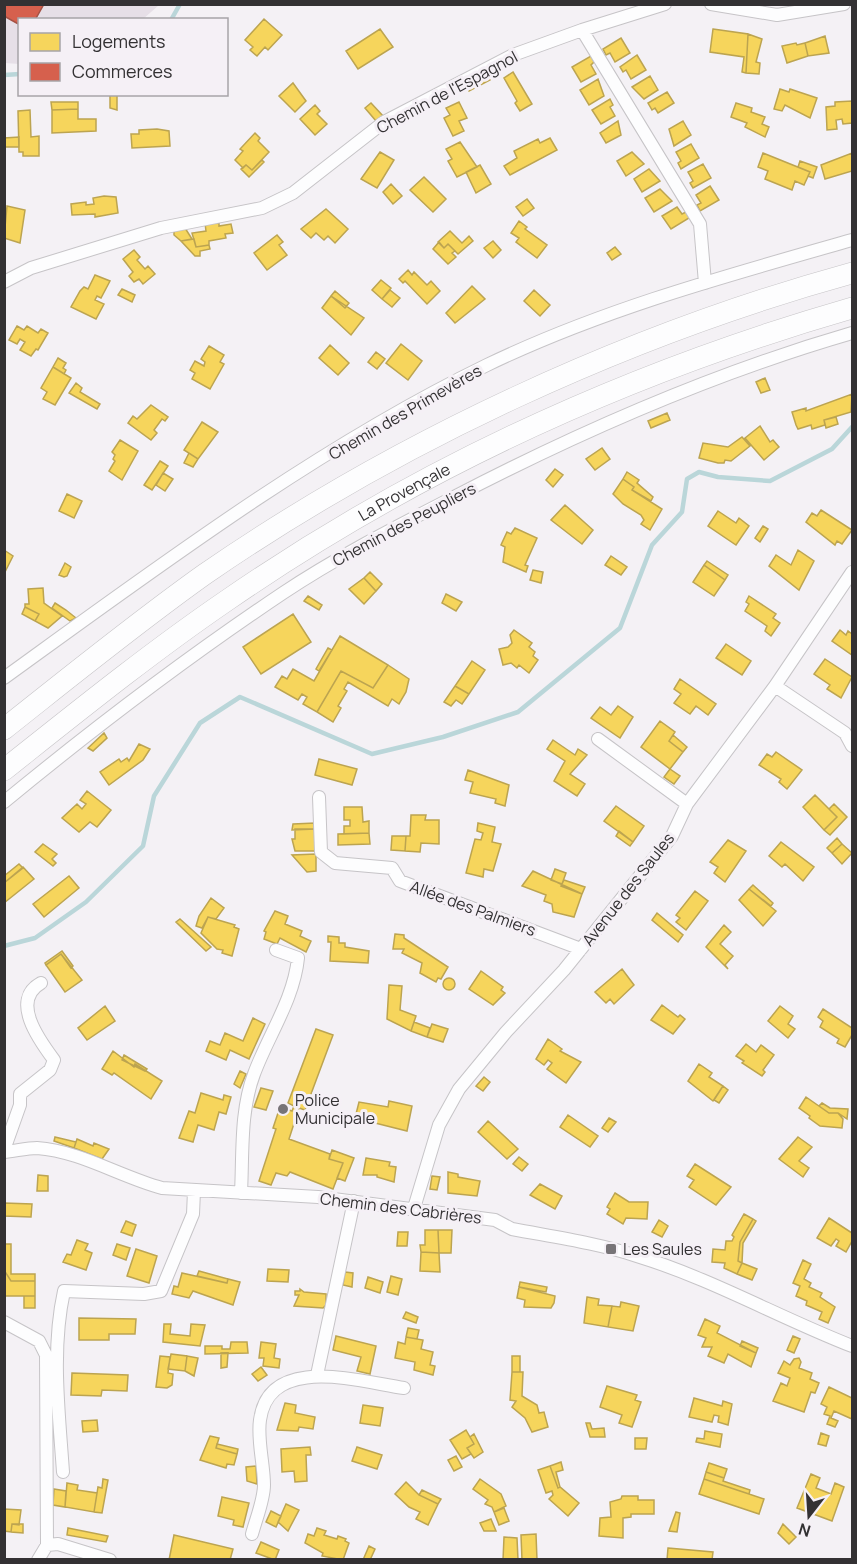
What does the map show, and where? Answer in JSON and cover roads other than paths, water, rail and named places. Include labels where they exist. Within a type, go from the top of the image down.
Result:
[{"type":"highway","name":"La Provençale","points":[[4,729],[117,639],[206,574],[299,514],[371,473],[472,419],[643,342],[739,308],[852,273]]},
{"type":"highway","name":"La Provençale","points":[[4,770],[135,667],[226,601],[323,538],[409,490],[504,440],[634,382],[781,328],[852,308]]},
{"type":"street","name":"Chemin de l'Espagnol","points":[[4,282],[31,268],[161,228],[262,208],[293,192],[384,122],[513,55],[665,4]]},
{"type":"street","points":[[711,4],[777,15],[844,4]]},
{"type":"street","points":[[582,30],[700,224],[705,283]]},
{"type":"street","name":"Chemin des Primevères","points":[[4,678],[130,587],[380,422],[509,355],[576,328],[705,283],[852,240]]},
{"type":"street","name":"Chemin des Peupliers","points":[[4,802],[98,725],[223,635],[284,592],[378,536],[570,440],[674,395],[852,333]]},
{"type":"street","name":"Avenue des Saules","points":[[414,1208],[439,1125],[459,1089],[581,949],[672,836],[687,804],[775,686],[852,572]]},
{"type":"street","points":[[775,686],[844,733],[852,746]]},
{"type":"street","points":[[598,739],[687,804]]},
{"type":"street","name":"Allée des Palmiers","points":[[319,797],[321,852],[335,863],[392,868],[400,881],[581,949]]},
{"type":"street","points":[[241,1193],[246,1100],[254,1074],[283,1009],[297,966],[298,958],[276,950]]},
{"type":"street","points":[[4,1151],[20,1105],[20,1094],[50,1070],[54,1060],[35,1034],[29,1014],[27,998],[32,988],[41,983]]},
{"type":"street","name":"Chemin des Cabrières","points":[[4,1151],[36,1148],[65,1153],[137,1181],[194,1191],[354,1201],[495,1220],[512,1229],[638,1256],[700,1279],[852,1346]]},
{"type":"street","points":[[63,1473],[57,1384],[60,1310],[64,1291],[144,1294],[160,1291],[193,1214],[194,1191]]},
{"type":"street","points":[[317,1375],[354,1201]]},
{"type":"street","points":[[4,1322],[39,1341],[46,1355],[47,1545],[38,1560]]},
{"type":"street","points":[[252,1534],[264,1488],[260,1419],[268,1397],[291,1381],[317,1375],[404,1388]]},
{"type":"street","points":[[47,1545],[58,1544],[110,1560]]},
{"type":"waterway","points":[[172,18],[180,4]]},
{"type":"waterway","points":[[4,75],[18,74]]},
{"type":"waterway","points":[[4,946],[35,938],[86,902],[143,846],[154,796],[200,723],[240,697],[372,754],[443,737],[518,712],[620,628],[652,545],[682,512],[687,479],[699,472],[718,477],[770,481],[832,449],[852,427]]},
{"type":"place","name":"Police Municipale","points":[[283,1109]]},
{"type":"place","name":"Les Saules","points":[[611,1249]]}]
